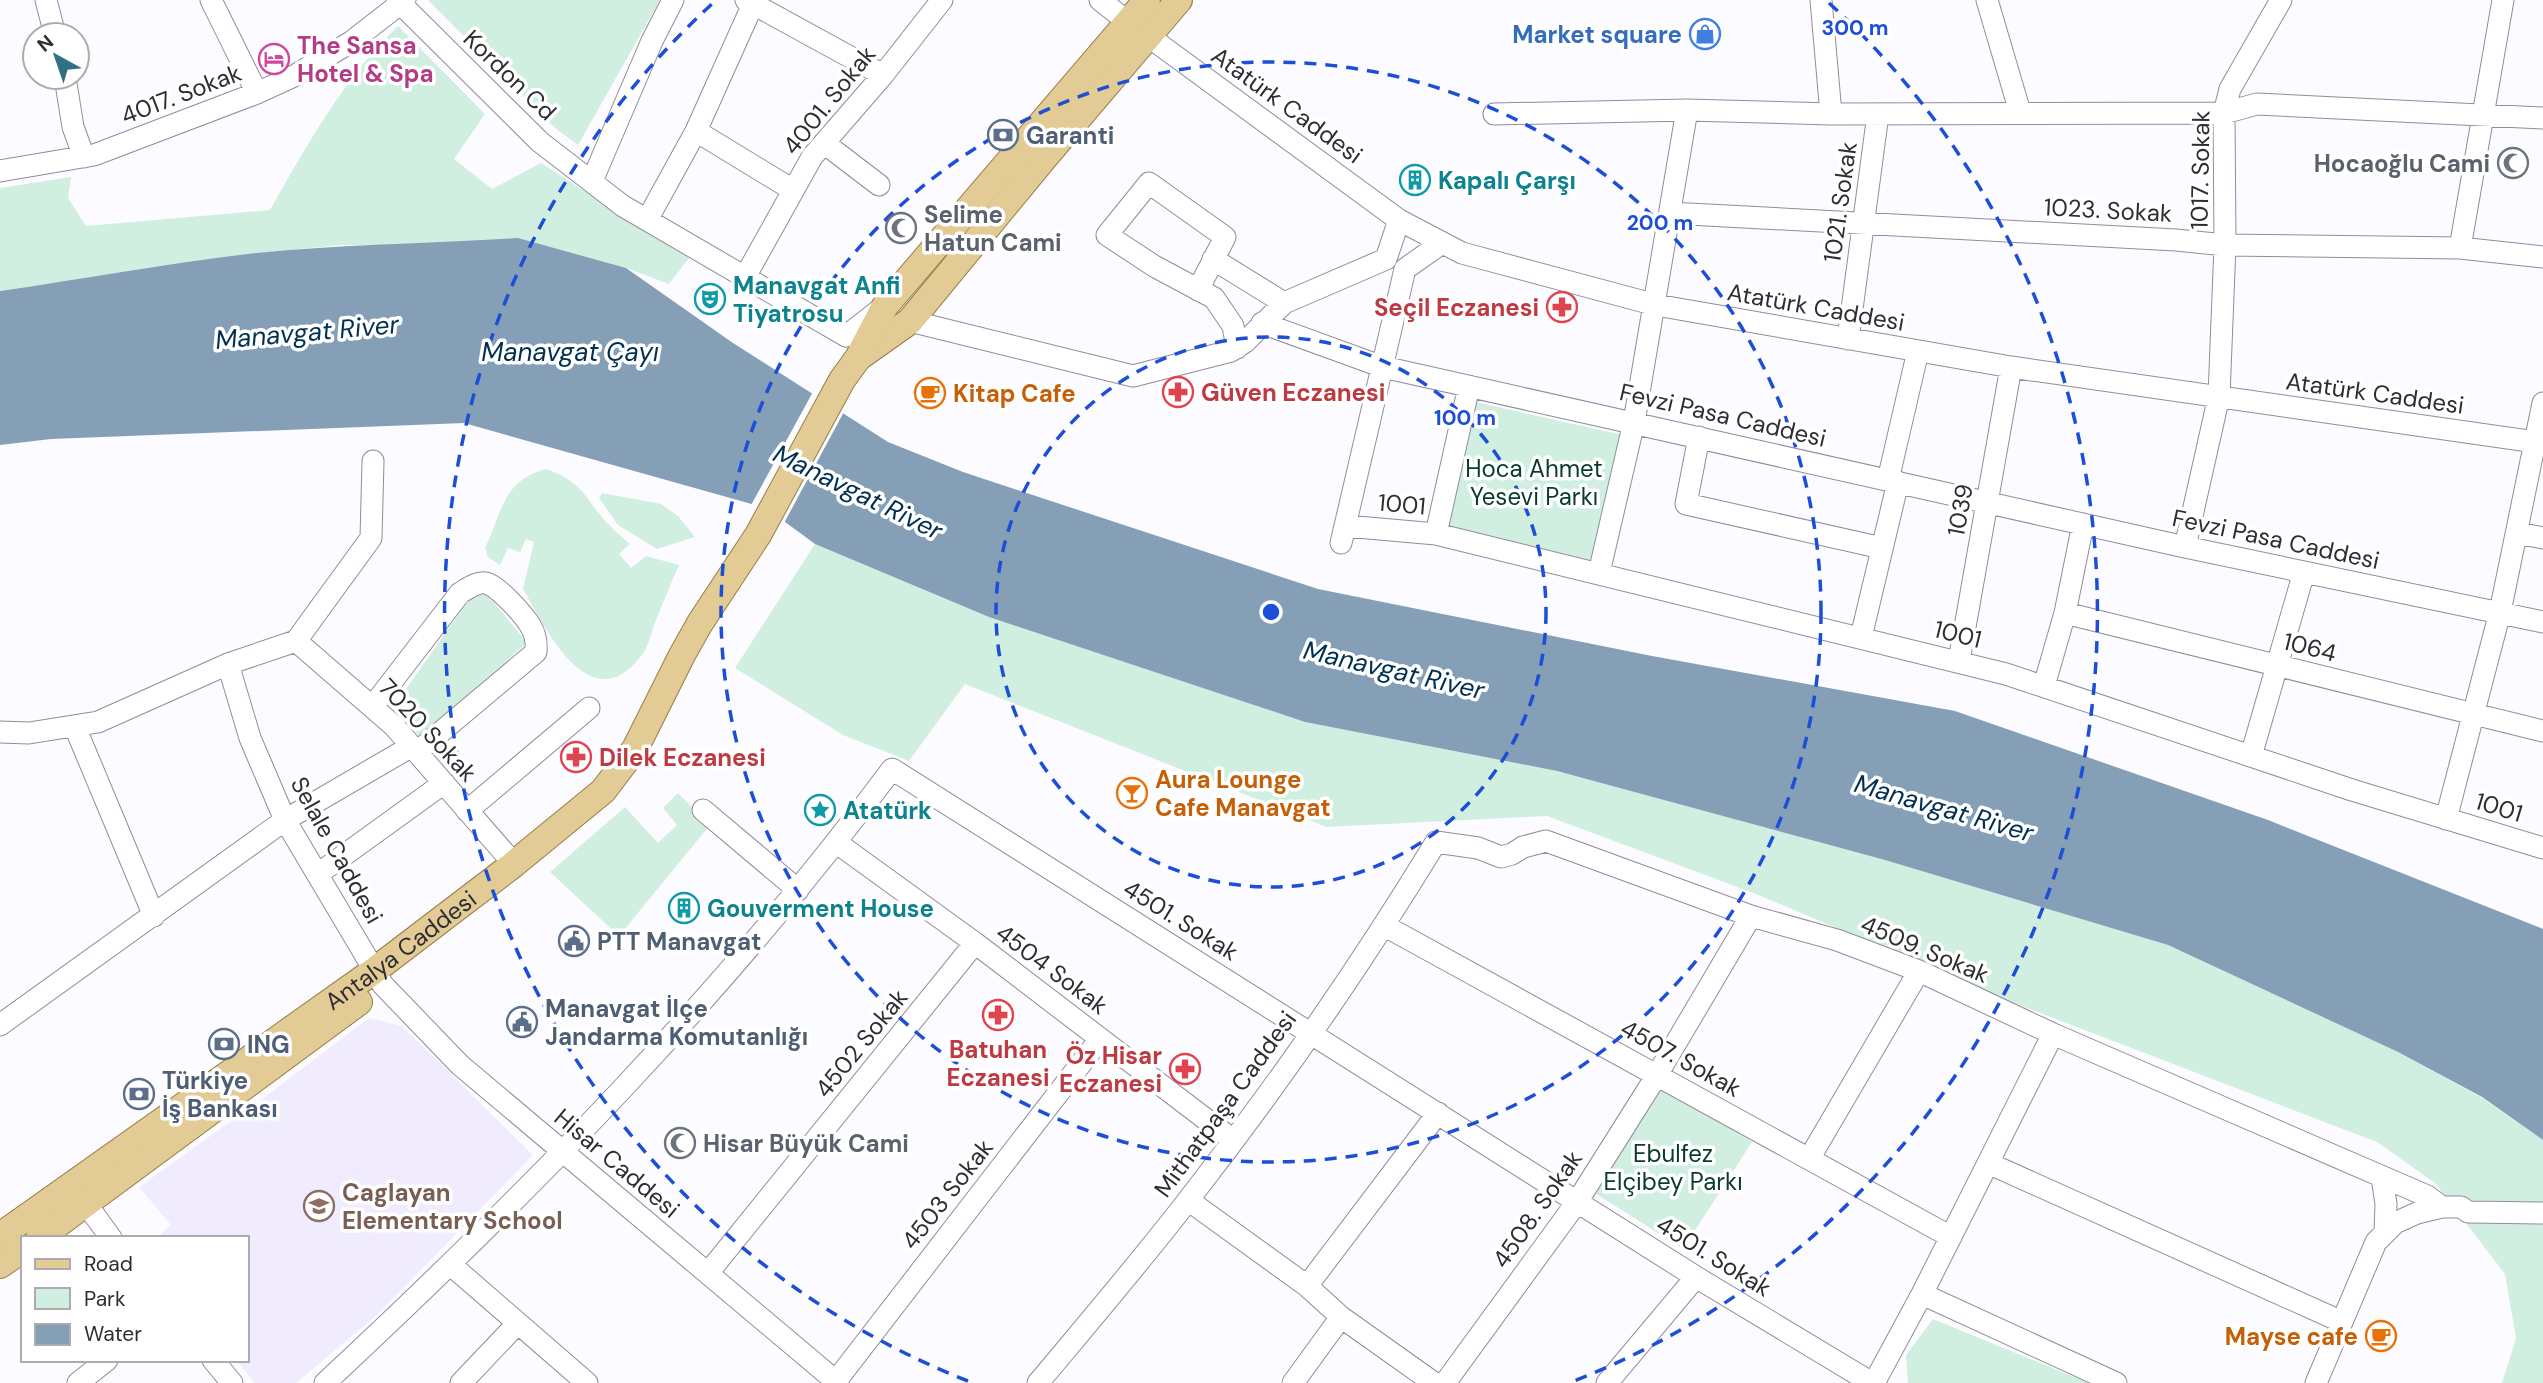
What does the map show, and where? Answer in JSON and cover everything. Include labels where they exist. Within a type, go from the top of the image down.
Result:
[{"type":"main road","points":[[858,358],[909,321],[1045,157],[1138,29],[1147,0]]},
{"type":"main road","points":[[858,358],[885,306],[1138,29],[1179,0]]},
{"type":"main road","name":"Antalya Caddesi","points":[[42,1236],[87,1205],[379,977],[603,791],[635,749],[694,634],[758,535],[842,380],[858,358]]},
{"type":"main road","name":"Antalya Caddesi","points":[[0,1236],[379,977],[532,868],[617,797],[645,755],[723,591]]},
{"type":"main road","points":[[0,1265],[21,1250]]},
{"type":"street","points":[[46,0],[51,21]]},
{"type":"street","points":[[211,0],[257,93]]},
{"type":"street","points":[[592,181],[652,41],[673,0]]},
{"type":"street","name":"4001. Sokak","points":[[745,277],[812,157],[883,75],[942,0]]},
{"type":"street","name":"Atatürk Caddesi","points":[[1100,0],[1399,220],[1462,253],[1656,305],[2011,368],[2540,443]]},
{"type":"street","points":[[1821,0],[1831,114]]},
{"type":"street","points":[[1987,0],[2020,112]]},
{"type":"street","name":"1017. Sokak","points":[[2185,547],[2219,396],[2225,245],[2224,113],[2230,89],[2281,0]]},
{"type":"street","points":[[2460,248],[2503,0]]},
{"type":"street","name":"4017. Sokak","points":[[0,171],[94,155],[257,93],[293,76],[351,42],[401,1]]},
{"type":"street","name":"Kordon Cd","points":[[401,1],[540,142],[623,206],[846,336],[885,306]]},
{"type":"street","points":[[647,220],[696,131],[752,1],[883,75]]},
{"type":"street","points":[[67,91],[73,127],[84,157]]},
{"type":"street","points":[[1494,114],[1687,110],[1831,114],[2224,113],[2257,104],[2543,118]]},
{"type":"street","points":[[1599,573],[1634,422],[1687,110]]},
{"type":"street","name":"1021. Sokak","points":[[1847,339],[1878,114]]},
{"type":"street","points":[[696,131],[709,136],[793,190]]},
{"type":"street","points":[[824,143],[879,185]]},
{"type":"street","points":[[1198,290],[1225,237],[1149,183],[1107,235],[1154,266],[1198,290],[1214,298],[1233,326],[1237,348]]},
{"type":"street","name":"1023. Sokak","points":[[1670,213],[2176,240],[2225,245],[2460,248],[2543,257]]},
{"type":"street","points":[[909,321],[1133,376],[1237,348],[1284,303],[1386,259],[1399,220]]},
{"type":"street","points":[[1383,367],[1405,270],[1442,243]]},
{"type":"street","points":[[1213,259],[1284,303]]},
{"type":"street","name":"Fevzi Pasa Caddesi","points":[[1262,323],[1383,367],[2185,547],[2543,622]]},
{"type":"street","points":[[1861,637],[1882,548],[1918,351]]},
{"type":"street","name":"1001","points":[[1383,367],[1343,535],[1436,534],[1959,662],[2043,686],[2251,756],[2543,848]]},
{"type":"street","name":"1039","points":[[1959,662],[2011,368]]},
{"type":"street","points":[[1436,534],[1469,386]]},
{"type":"street","points":[[2446,819],[2475,714],[2540,443],[2543,403]]},
{"type":"street","points":[[1699,437],[1686,505],[1882,548]]},
{"type":"street","points":[[0,732],[29,733],[98,722],[228,664],[296,640],[371,538],[373,461]]},
{"type":"street","points":[[2043,686],[2065,612],[2083,524]]},
{"type":"street","points":[[2517,533],[2543,538]]},
{"type":"street","points":[[2251,756],[2304,572]]},
{"type":"street","points":[[0,1025],[285,820],[414,749],[536,652],[537,642],[530,626],[496,589],[485,583],[476,584],[460,593],[373,706]]},
{"type":"street","name":"1064","points":[[2065,612],[2543,731]]},
{"type":"street","name":"7020 Sokak","points":[[296,640],[373,706],[514,864]]},
{"type":"street","name":"Selale Caddesi","points":[[228,664],[250,738],[285,820],[379,977]]},
{"type":"street","points":[[467,811],[589,708]]},
{"type":"street","points":[[75,727],[154,916]]},
{"type":"street","name":"4501. Sokak","points":[[325,1383],[451,1265],[696,1010],[837,843],[892,769],[1577,1202],[1873,1383]]},
{"type":"street","points":[[318,874],[444,783]]},
{"type":"street","points":[[703,810],[798,890]]},
{"type":"street","name":"4509. Sokak","points":[[1436,842],[1478,848],[1501,857],[1546,841],[1751,916],[1837,940],[1919,971],[2053,1034],[2427,1196],[2442,1207]]},
{"type":"street","name":"Mithatpaşa Caddesi","points":[[1038,1383],[1188,1200],[1233,1140],[1385,926],[1436,842]]},
{"type":"street","name":"4504 Sokak","points":[[837,843],[975,943],[1233,1140]]},
{"type":"street","name":"4508. Sokak","points":[[1445,1383],[1577,1202],[1657,1075],[1751,916]]},
{"type":"street","name":"4507. Sokak","points":[[1385,926],[1951,1237]]},
{"type":"street","name":"4502 Sokak","points":[[708,1273],[975,943]]},
{"type":"street","points":[[1809,1159],[1919,971]]},
{"type":"street","name":"Hisar Caddesi","points":[[379,977],[460,1065],[837,1382]]},
{"type":"street","points":[[1873,1383],[1922,1294],[2053,1034]]},
{"type":"street","name":"4503 Sokak","points":[[837,1382],[1100,1039]]},
{"type":"street","points":[[1307,1286],[1438,1113]]},
{"type":"street","points":[[1988,1163],[2340,1321]]},
{"type":"street","points":[[2382,1177],[2386,1204],[2385,1231]]},
{"type":"street","points":[[1188,1200],[1307,1286],[1341,1317],[1434,1383]]},
{"type":"street","points":[[87,1205],[110,1236]]},
{"type":"street","name":"4509. Sokak","points":[[2316,1383],[2370,1252],[2385,1231],[2417,1213],[2442,1207],[2461,1207],[2468,1212]]},
{"type":"street","points":[[2327,1383],[2386,1245],[2398,1235],[2422,1222],[2459,1218],[2468,1212],[2543,1213]]},
{"type":"street","points":[[451,1265],[587,1383]]},
{"type":"street","points":[[1607,1383],[1696,1276]]},
{"type":"street","points":[[1922,1294],[2116,1383]]},
{"type":"street","points":[[1293,1383],[1341,1317]]},
{"type":"street","points":[[461,1383],[518,1323]]},
{"type":"street","points":[[78,1383],[104,1362]]},
{"type":"street","points":[[215,1362],[232,1383]]},
{"type":"shaded area","name":"Caglayan Elementary School","points":[[369,1018],[402,1026],[533,1155],[377,1315],[296,1383],[255,1383],[238,1362],[248,1362],[248,1236],[158,1236],[171,1225],[139,1187]]},
{"type":"green space","points":[[428,0],[660,0],[578,145],[555,128]]},
{"type":"green space","points":[[398,26],[485,114],[454,159],[492,189],[541,163],[689,258],[669,284],[626,268],[416,245],[342,245],[247,254],[0,291],[0,188],[71,177],[68,198],[86,226],[270,210],[344,90]]},
{"type":"green space","name":"Hoca Ahmet Yesevi Parkı","points":[[1475,402],[1623,435],[1593,563],[1445,529]]},
{"type":"green space","points":[[546,469],[576,485],[609,525],[630,544],[619,554],[631,568],[646,556],[679,565],[642,655],[623,673],[605,679],[588,675],[572,662],[544,626],[523,589],[534,542],[526,539],[520,552],[508,548],[500,565],[488,557],[485,548],[512,490],[531,474]]},
{"type":"green space","points":[[602,493],[661,504],[678,516],[695,537],[657,549],[618,525],[599,498]]},
{"type":"green space","points":[[815,544],[989,617],[1305,722],[1557,771],[1885,860],[2168,945],[2398,1052],[2482,1098],[2543,1140],[2543,1383],[2502,1383],[2516,1338],[2505,1274],[2435,1183],[2377,1142],[2009,1001],[1756,894],[1547,816],[1327,827],[965,684],[909,761],[843,735],[735,668]]},
{"type":"green space","points":[[477,593],[488,595],[527,643],[419,736],[394,706],[463,608]]},
{"type":"green space","points":[[678,793],[710,825],[619,936],[550,872],[625,807],[658,843],[677,825],[663,808]]},
{"type":"green space","name":"Ebulfez Elçibey Parkı","points":[[1664,1086],[1752,1142],[1683,1249],[1595,1193]]},
{"type":"green space","points":[[1933,1319],[2089,1383],[1908,1383],[1906,1355]]},
{"type":"water","name":"Manavgat Çayı","points":[[518,238],[626,268],[733,343],[888,442],[963,472],[1318,589],[1652,656],[1955,711],[2268,820],[2543,929],[2543,1140],[2482,1097],[2398,1052],[2168,945],[1885,860],[1557,771],[1305,722],[989,617],[815,544],[766,508],[464,423],[51,439],[0,445],[0,291],[247,254]]},
{"type":"pier","points":[[814,390],[845,410],[783,525],[764,511],[750,507]]},
{"type":"place","name":"Market square","points":[[1705,34]]},
{"type":"place","name":"The Sansa Hotel & Spa","points":[[274,59]]},
{"type":"place","name":"Garanti","points":[[1003,135]]},
{"type":"place","name":"Hocaoğlu Cami","points":[[2513,163]]},
{"type":"place","name":"Kapalı Çarşı","points":[[1415,180]]},
{"type":"place","name":"Selime Hatun Cami","points":[[901,228]]},
{"type":"place","name":"Manavgat Anfi Tiyatrosu","points":[[710,299]]},
{"type":"place","name":"Seçil Eczanesi","points":[[1562,307]]},
{"type":"place","name":"Güven Eczanesi","points":[[1178,392]]},
{"type":"place","name":"Kitap Cafe","points":[[930,393]]},
{"type":"place","name":"Dilek Eczanesi","points":[[576,757]]},
{"type":"place","name":"Aura Lounge Cafe Manavgat","points":[[1132,793]]},
{"type":"place","name":"Atatürk","points":[[820,810]]},
{"type":"place","name":"Gouverment House","points":[[684,908]]},
{"type":"place","name":"PTT Manavgat","points":[[574,941]]},
{"type":"place","name":"Batuhan Eczanesi","points":[[998,1015]]},
{"type":"place","name":"Manavgat İlçe Jandarma Komutanlığı","points":[[522,1022]]},
{"type":"place","name":"ING","points":[[224,1044]]},
{"type":"place","name":"Öz Hisar Eczanesi","points":[[1185,1069]]},
{"type":"place","name":"Türkiye İş Bankası","points":[[139,1094]]},
{"type":"place","name":"Hisar Büyük Cami","points":[[680,1143]]},
{"type":"place","name":"Caglayan Elementary School","points":[[319,1206]]},
{"type":"place","name":"Mayse cafe","points":[[2381,1336]]},
{"type":"water label","name":"Manavgat River","points":[[307,332]]},
{"type":"water label","name":"Manavgat River","points":[[858,492]]},
{"type":"water label","name":"Manavgat River","points":[[1394,670]]},
{"type":"water label","name":"Manavgat River","points":[[1944,808]]}]
